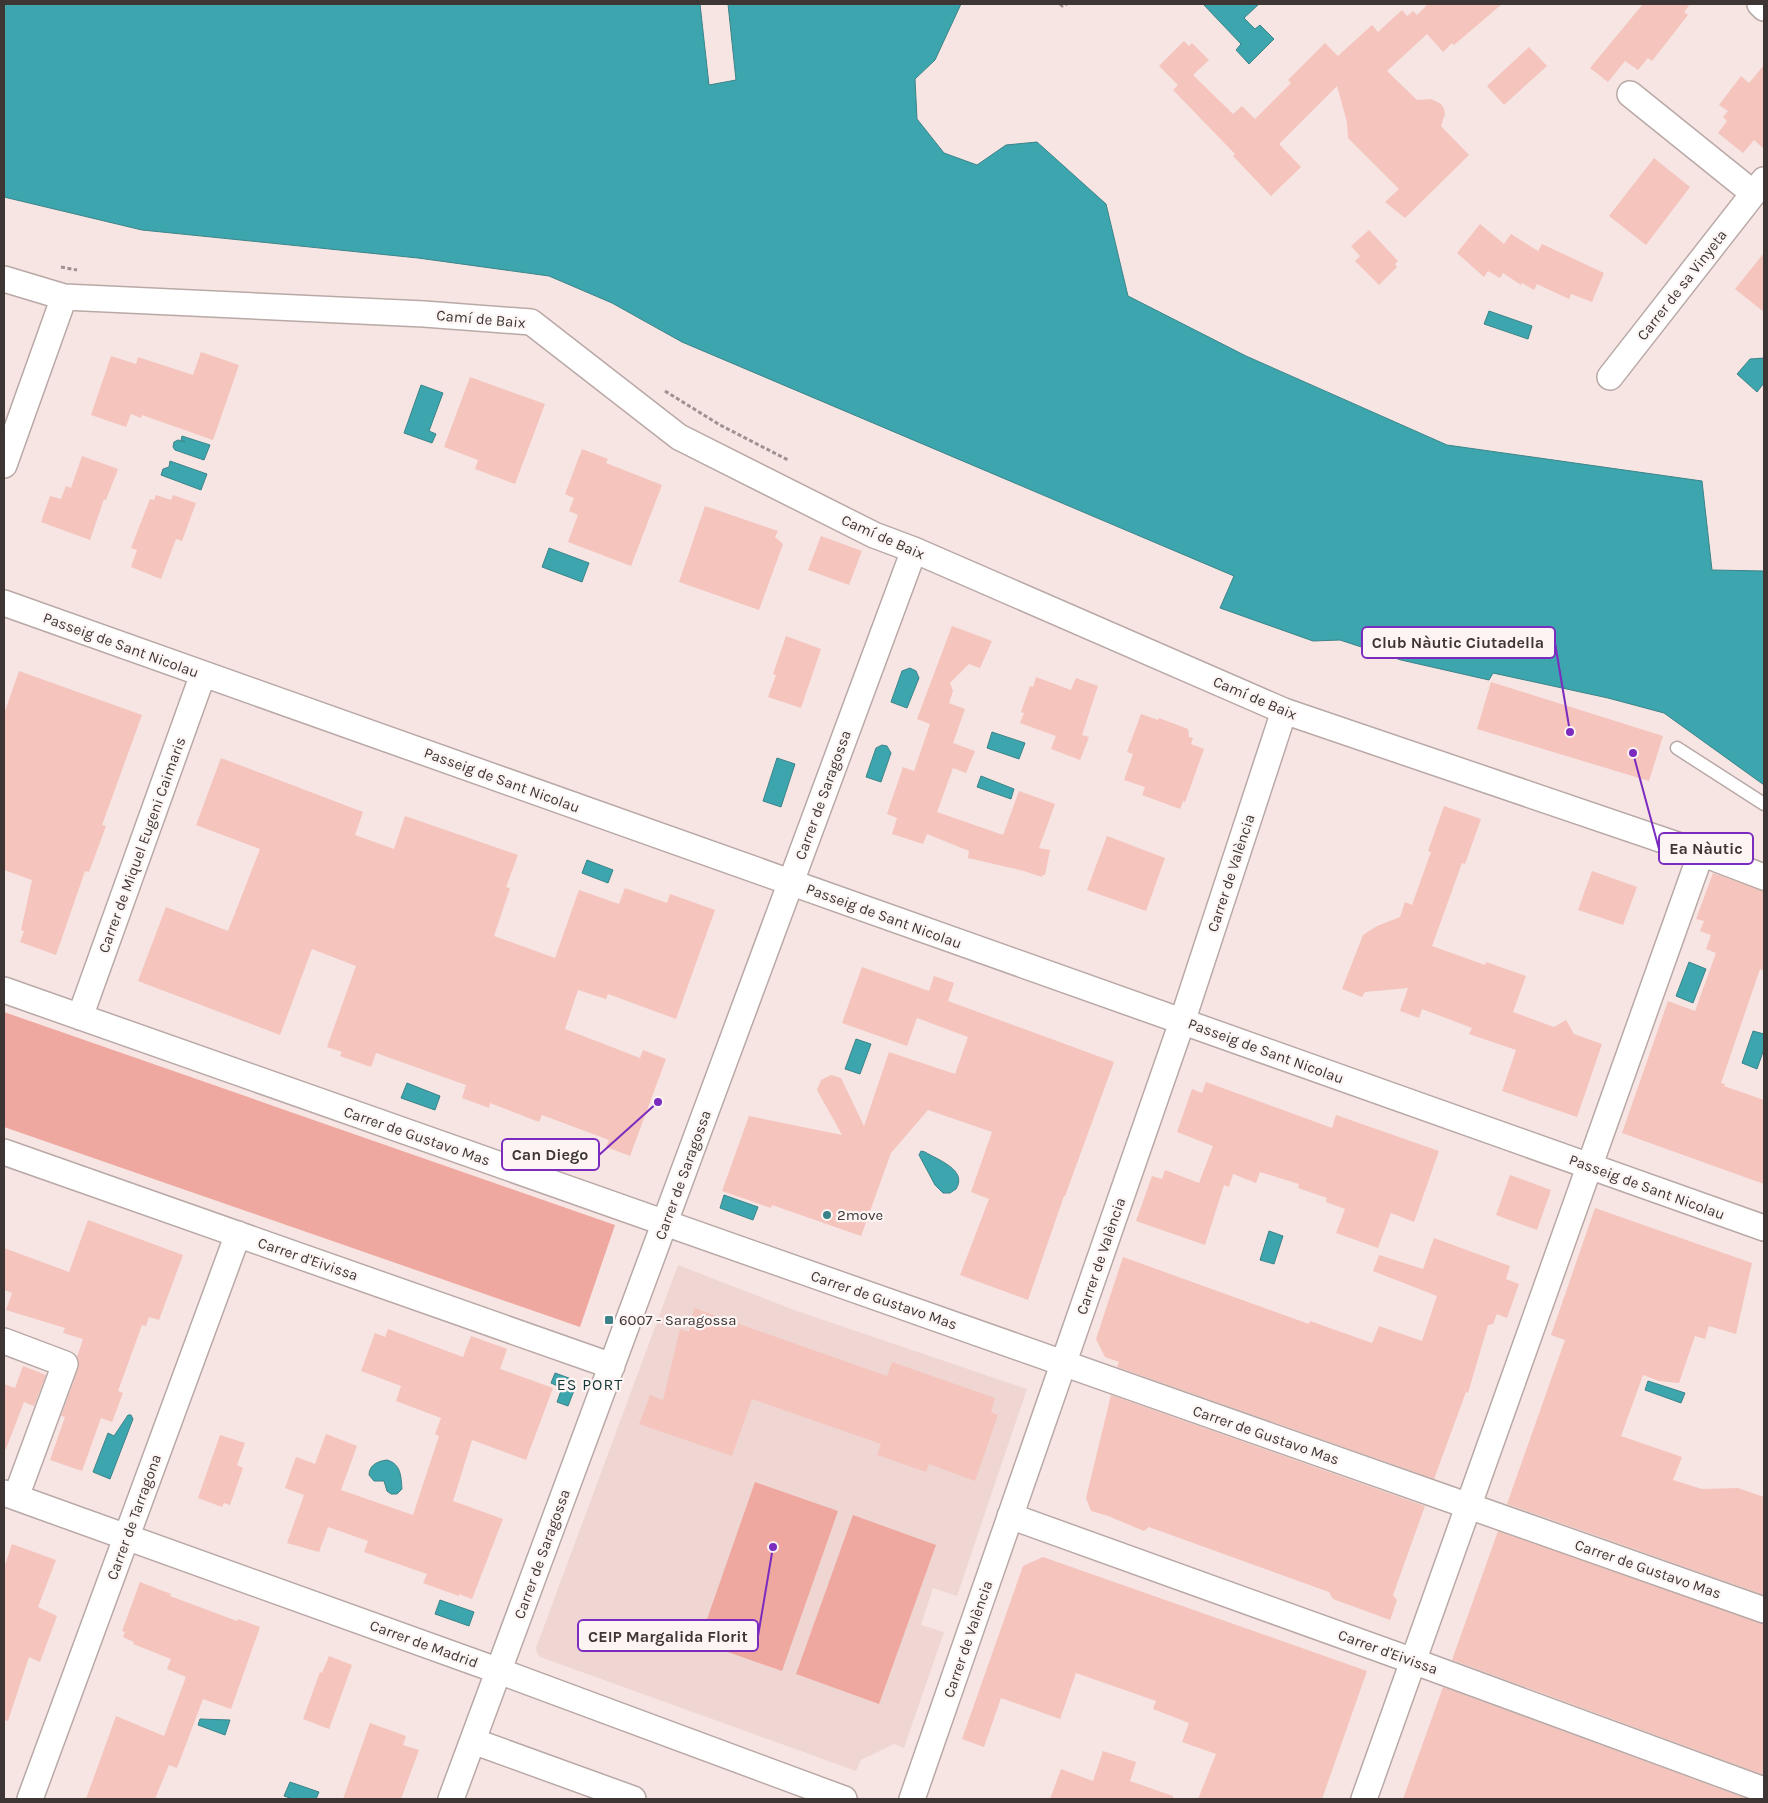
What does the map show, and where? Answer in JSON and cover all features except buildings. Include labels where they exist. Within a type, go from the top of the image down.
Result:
[{"type":"street","points":[[1760,4],[1764,8]]},
{"type":"street","name":"Carrer de sa Vinyeta","points":[[1610,377],[1759,186],[1630,94]]},
{"type":"street","name":"Camí de Baix","points":[[4,279],[64,297],[424,314],[530,322],[679,436],[874,535],[914,550],[1284,711],[1701,853],[1764,877]]},
{"type":"street","points":[[4,465],[64,297]]},
{"type":"street","name":"Carrer de Saragossa","points":[[451,1799],[914,550]]},
{"type":"street","name":"Passeig de Sant Nicolau","points":[[4,603],[1764,1228]]},
{"type":"street","name":"Carrer de Miquel Eugeni Caimaris","points":[[80,1017],[203,674]]},
{"type":"street","name":"Carrer de València","points":[[912,1799],[1182,1022],[1284,711]]},
{"type":"street","points":[[1364,1799],[1701,853]]},
{"type":"street","name":"Carrer de Gustavo Mas","points":[[4,990],[1764,1610]]},
{"type":"street","name":"Carrer d'Eivissa","points":[[4,1152],[612,1366]]},
{"type":"street","name":"Carrer de Tarragona","points":[[30,1799],[238,1234]]},
{"type":"street","points":[[4,1341],[65,1364],[10,1495]]},
{"type":"street","name":"Carrer de Madrid","points":[[10,1495],[499,1671],[844,1799]]},
{"type":"street","name":"Carrer d'Eivissa","points":[[1010,1516],[1764,1790]]},
{"type":"street","points":[[473,1742],[633,1799]]},
{"type":"lane","points":[[1677,748],[1764,804]]},
{"type":"path","points":[[1060,4],[1062,6],[1066,4]]},
{"type":"shaded area","points":[[4,1012],[615,1225],[580,1327],[4,1127]]},
{"type":"shaded area","points":[[678,1265],[794,1310],[1027,1389],[957,1596],[933,1588],[921,1625],[944,1632],[904,1748],[894,1744],[861,1760],[856,1771],[540,1657],[537,1653],[536,1648]]},
{"type":"shaded area","points":[[755,1482],[838,1511],[782,1671],[699,1642]]},
{"type":"shaded area","points":[[853,1515],[936,1545],[879,1704],[796,1674]]},
{"type":"water","points":[[4,4],[700,4],[709,85],[736,80],[728,4],[961,4],[935,60],[915,79],[917,119],[944,153],[977,165],[1006,145],[1037,142],[1106,204],[1128,296],[1246,356],[1447,445],[1702,481],[1712,570],[1764,571],[1764,785],[1664,713],[1608,698],[1493,673],[1489,680],[1401,660],[1340,640],[1313,641],[1220,608],[1234,576],[682,342],[612,303],[549,276],[418,258],[142,230],[4,197]]},
{"type":"water","points":[[1203,4],[1259,4],[1244,18],[1255,29],[1260,25],[1274,39],[1249,64],[1236,50],[1241,44]]},
{"type":"water","points":[[1489,311],[1532,326],[1528,339],[1484,324]]},
{"type":"water","points":[[1764,358],[1764,383],[1757,392],[1737,374],[1750,359]]},
{"type":"water","points":[[421,385],[443,393],[429,431],[436,434],[432,443],[404,433]]},
{"type":"water","points":[[182,436],[210,445],[204,460],[175,450],[173,447],[174,442],[178,440],[185,442],[181,440]]},
{"type":"water","points":[[170,461],[207,474],[201,490],[161,475],[163,469],[169,467]]},
{"type":"water","points":[[549,548],[589,563],[582,582],[542,567]]},
{"type":"water","points":[[910,668],[916,671],[919,678],[907,708],[891,702],[902,671]]},
{"type":"water","points":[[992,732],[1025,743],[1019,759],[987,748]]},
{"type":"water","points":[[882,745],[887,746],[891,753],[881,782],[866,777],[876,748]]},
{"type":"water","points":[[777,758],[795,764],[781,807],[763,801]]},
{"type":"water","points":[[981,776],[1014,789],[1011,799],[977,787]]},
{"type":"water","points":[[587,860],[613,870],[608,883],[582,873]]},
{"type":"water","points":[[1689,962],[1706,969],[1693,1003],[1676,996]]},
{"type":"water","points":[[1753,1031],[1764,1034],[1764,1049],[1757,1069],[1742,1063]]},
{"type":"water","points":[[856,1039],[871,1044],[860,1074],[845,1069]]},
{"type":"water","points":[[407,1083],[440,1096],[435,1110],[401,1098]]},
{"type":"water","points":[[921,1151],[944,1162],[955,1171],[959,1182],[956,1189],[950,1193],[943,1193],[935,1185],[919,1155]]},
{"type":"water","points":[[724,1195],[758,1207],[753,1220],[720,1208]]},
{"type":"water","points":[[1269,1231],[1283,1236],[1274,1264],[1260,1260]]},
{"type":"water","points":[[555,1373],[569,1378],[575,1388],[568,1406],[557,1402],[562,1388],[551,1383]]},
{"type":"water","points":[[1648,1381],[1685,1393],[1681,1403],[1645,1390]]},
{"type":"water","points":[[128,1415],[131,1415],[133,1419],[110,1479],[93,1472],[108,1433],[114,1436]]},
{"type":"water","points":[[387,1460],[395,1464],[399,1471],[402,1489],[397,1494],[391,1494],[387,1491],[384,1481],[374,1481],[369,1475],[375,1464]]},
{"type":"water","points":[[440,1600],[474,1612],[469,1626],[435,1614]]},
{"type":"water","points":[[200,1719],[230,1720],[225,1735],[198,1725]]},
{"type":"water","points":[[290,1782],[319,1792],[316,1799],[293,1799],[284,1796]]},
{"type":"place","name":"Club Nàutic Ciutadella","points":[[1570,732]]},
{"type":"place","name":"Ea Nàutic","points":[[1633,753]]},
{"type":"place","name":"Can Diego","points":[[658,1102]]},
{"type":"place","name":"2move","points":[[827,1215]]},
{"type":"place","name":"6007 - Saragossa","points":[[609,1320]]},
{"type":"place","name":"CEIP Margalida Florit","points":[[773,1547]]},
{"type":"district","name":"ES PORT","points":[[590,1384]]}]
